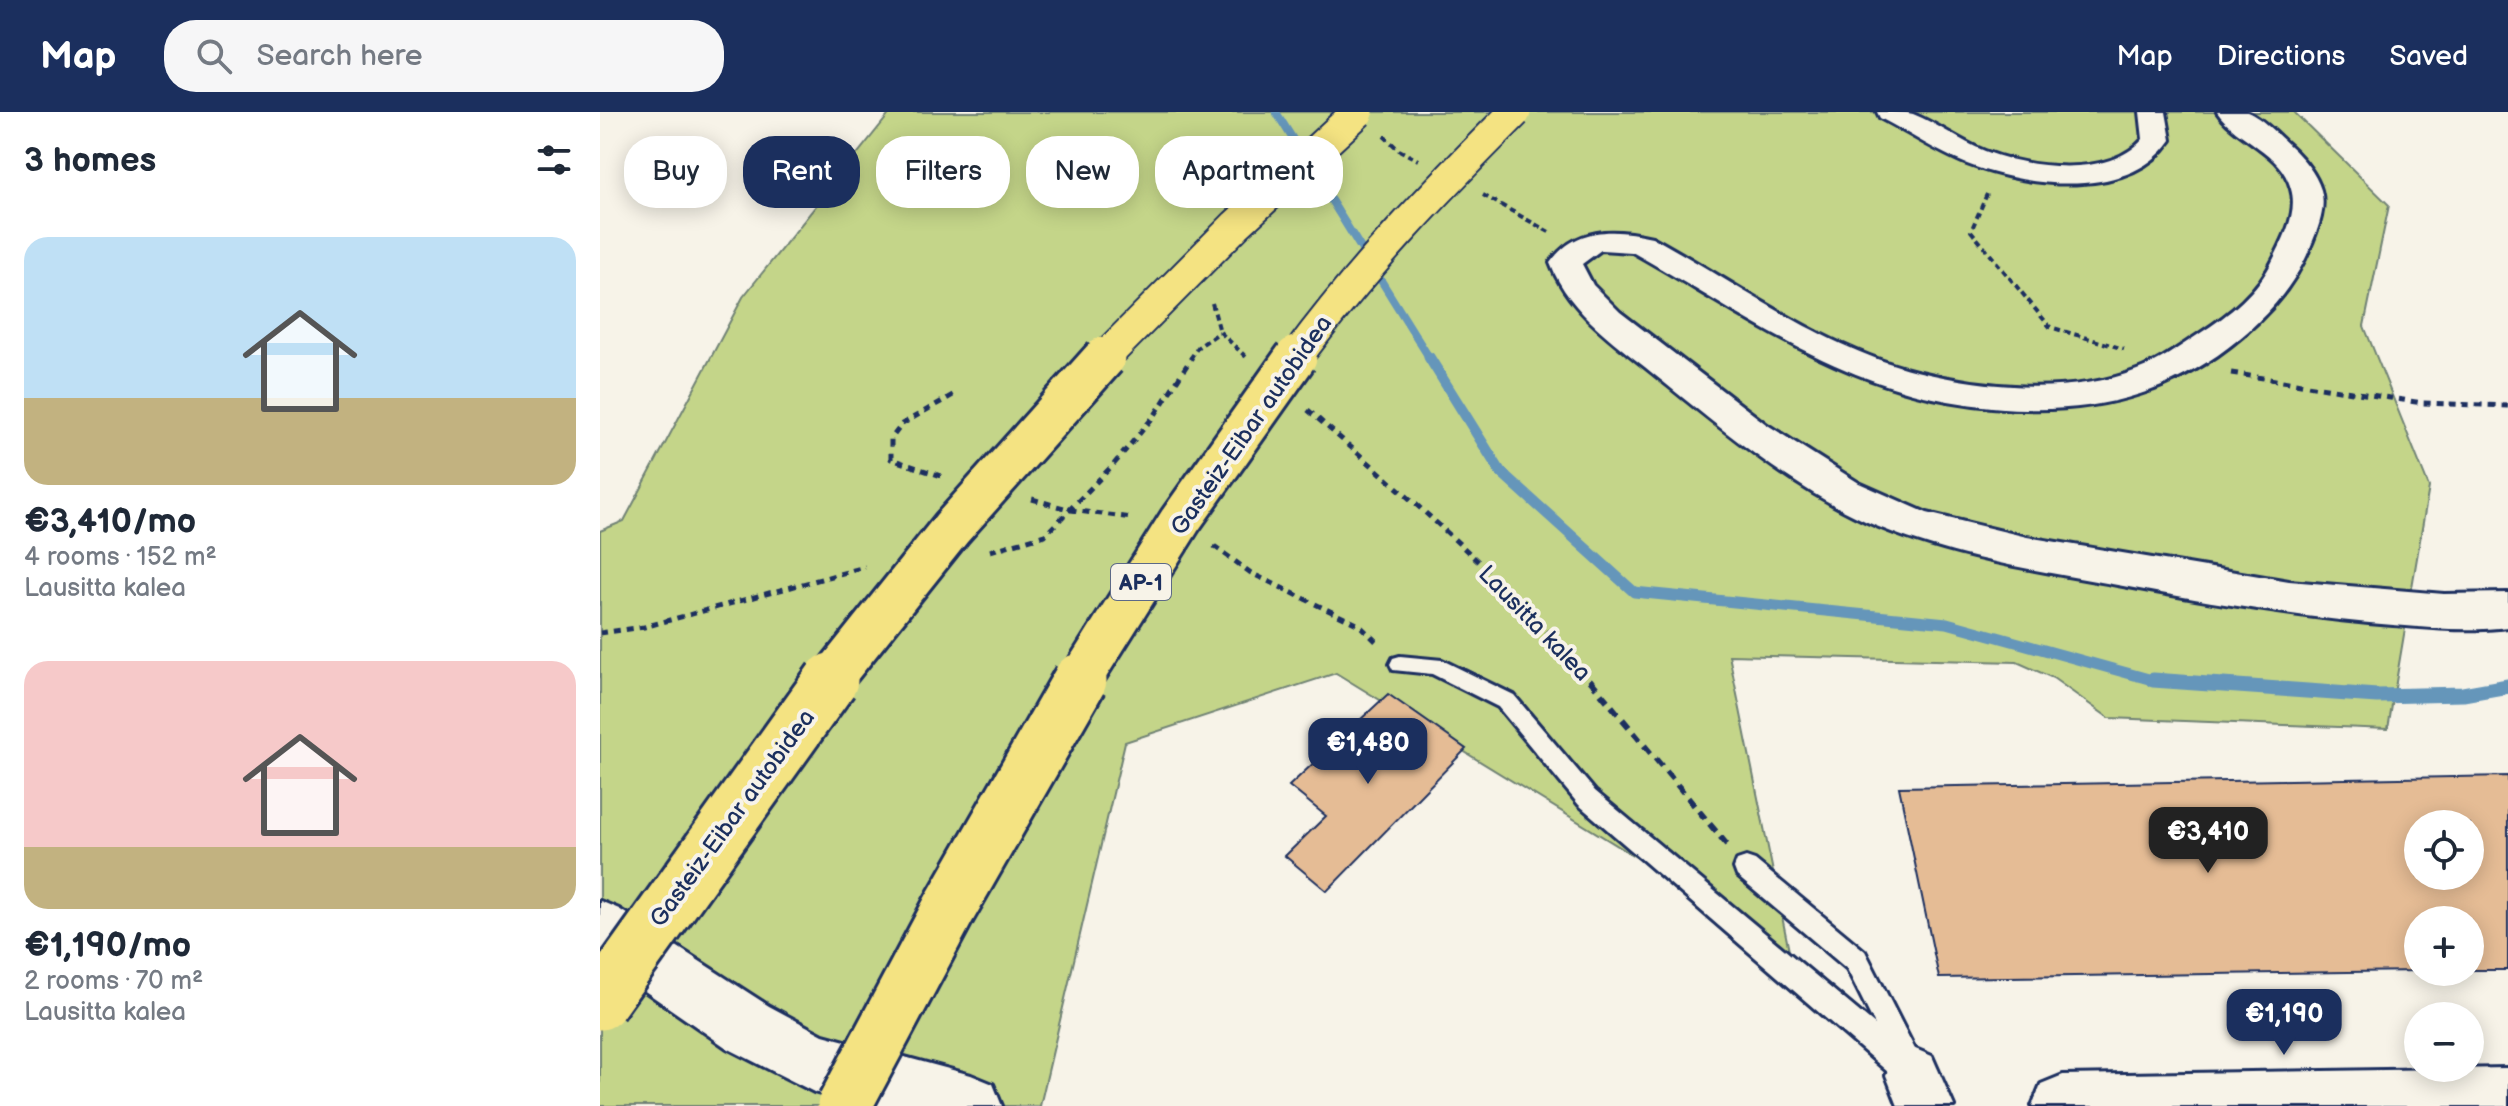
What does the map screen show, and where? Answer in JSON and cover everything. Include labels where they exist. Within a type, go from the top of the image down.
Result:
[{"type":"highway","name":"Gasteiz-Eibar autobidea","points":[[600,1003],[777,754],[899,592],[1114,343],[1273,187],[1358,112]]},
{"type":"highway","name":"Gasteiz-Eibar autobidea","points":[[844,1106],[905,985],[1088,664],[1195,501],[1278,381],[1349,289],[1468,156],[1515,112]]},
{"type":"street","points":[[1890,112],[1978,158],[2027,170],[2069,173],[2109,171],[2140,158],[2157,140],[2153,112]]},
{"type":"street","points":[[2230,112],[2296,168],[2306,185],[2309,197],[2306,219],[2284,275],[2256,308],[2227,332],[2175,365],[2151,379],[2096,393],[2028,397],[1958,390],[1878,370],[1804,337],[1641,244],[1618,239],[1596,241],[1575,249],[1566,263],[1579,291],[1780,456],[1825,483],[1913,525],[2013,549],[2209,586],[2373,607],[2483,613],[2508,610]]},
{"type":"street","points":[[600,928],[748,1027],[814,1062],[971,1106]]},
{"type":"street","points":[[2063,1106],[2276,1099],[2410,1102],[2508,1098]]},
{"type":"lane","points":[[1400,664],[1435,666],[1506,701],[1587,798],[1920,1090]]},
{"type":"lane","points":[[1746,868],[1856,960],[1920,1090]]},
{"type":"path","points":[[1211,292],[1220,332],[1255,366]]},
{"type":"path","name":"Lausitta kalea","points":[[1297,400],[1438,524],[1550,632],[1746,868]]},
{"type":"path","points":[[1071,510],[1146,520]]},
{"type":"path","points":[[1209,544],[1221,549],[1251,573],[1359,625],[1400,664]]},
{"type":"green space","points":[[891,112],[2294,112],[2389,205],[2364,326],[2429,487],[2388,729],[2109,718],[2053,678],[2017,662],[1729,655],[1789,951],[1336,673],[1125,742],[1040,1106],[600,1106],[600,531],[624,521],[743,297],[814,208],[860,208],[860,151]]},
{"type":"building","points":[[1388,694],[1466,749],[1327,891],[1285,856],[1326,816],[1289,786]]},
{"type":"building","points":[[2508,776],[2508,970],[2484,970],[2484,906],[2404,906],[2404,971],[1939,978],[1899,787]]},
{"type":"waterway","points":[[1276,112],[1430,359]]},
{"type":"waterway","points":[[1429,357],[1500,471],[1634,592],[1947,623],[2156,681],[2173,682]]},
{"type":"waterway","points":[[2153,680],[2377,696],[2463,694],[2508,686]]}]
